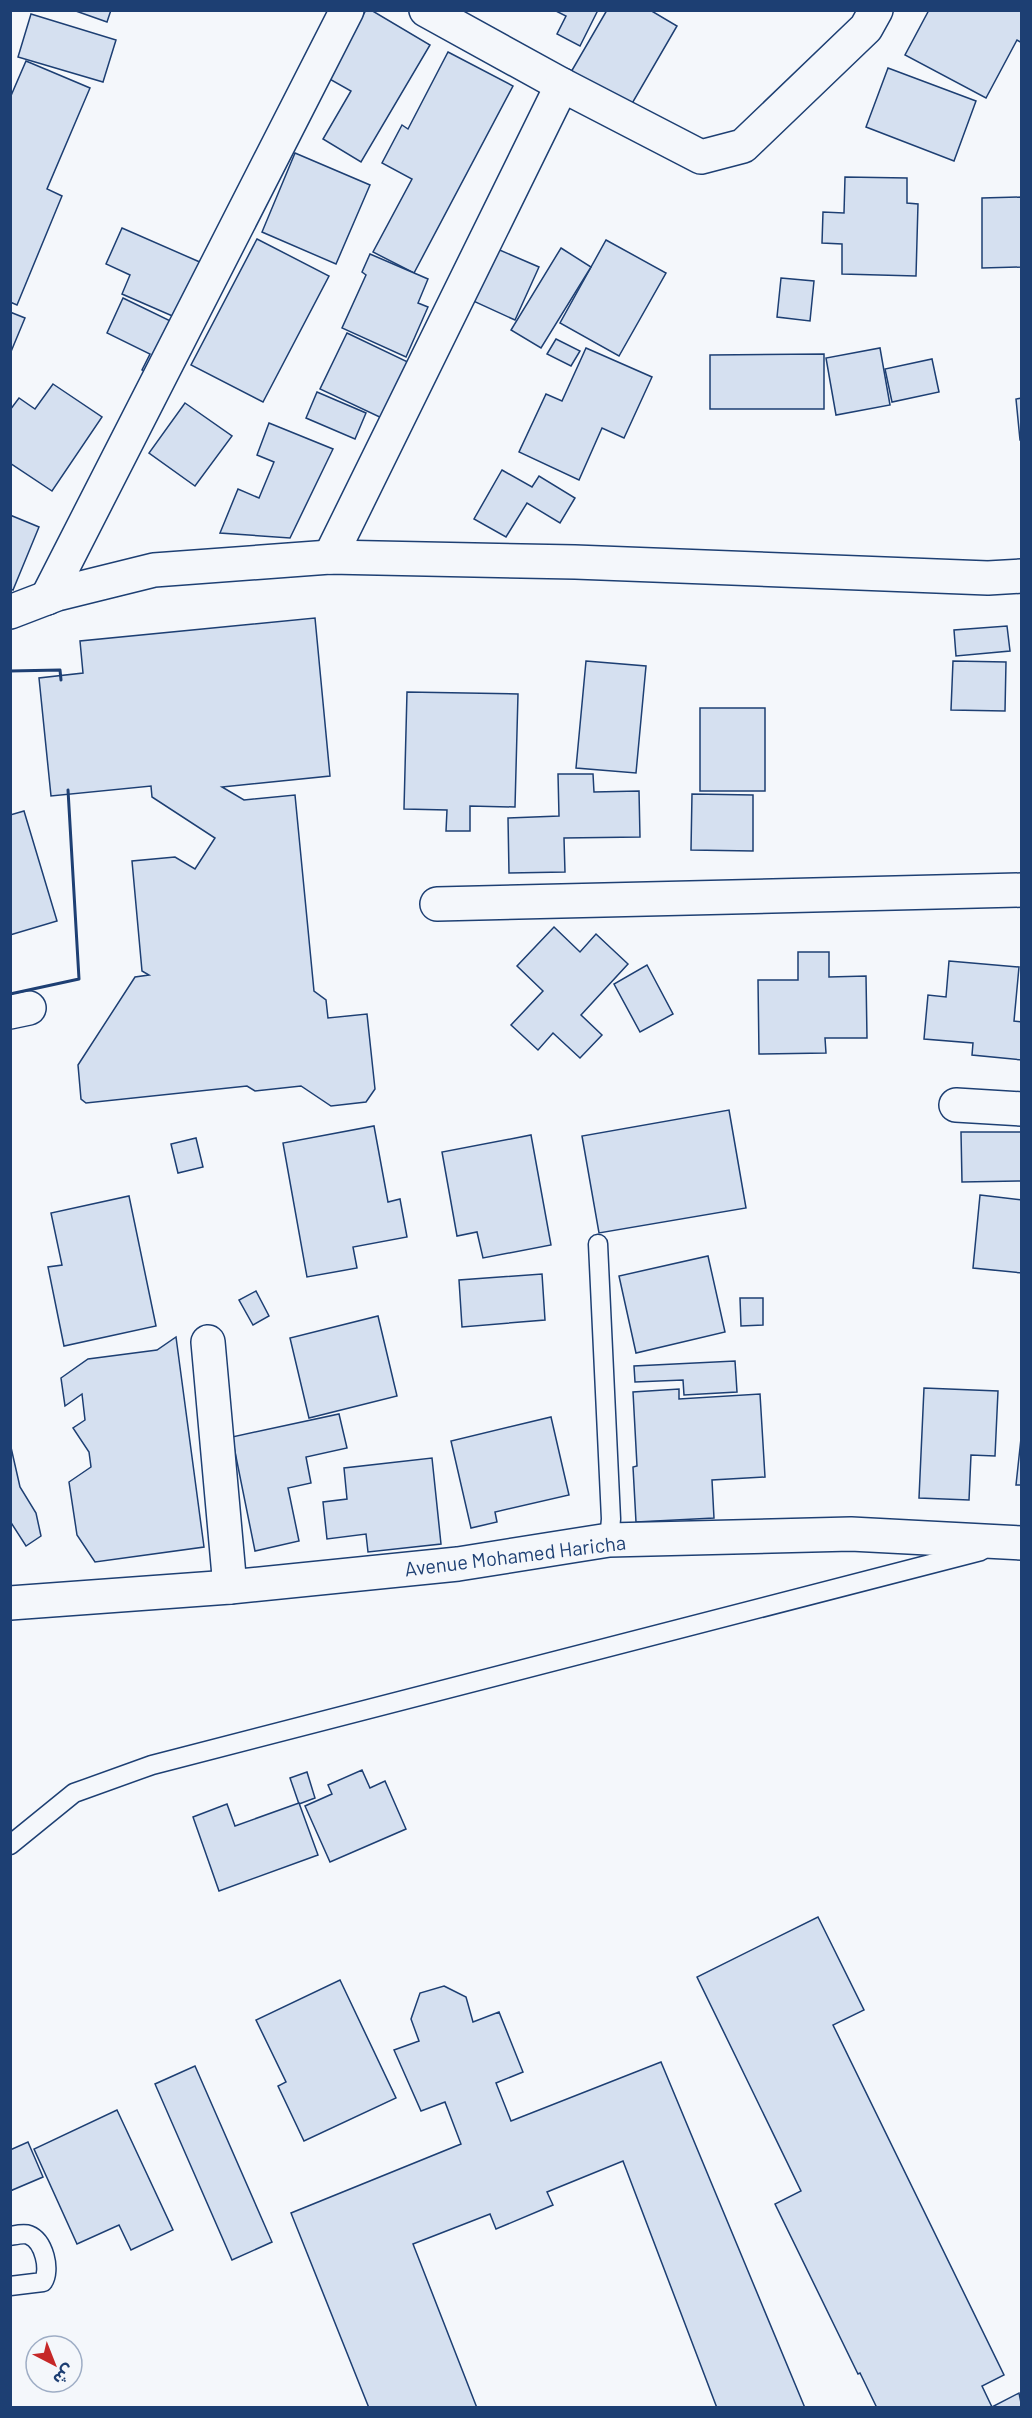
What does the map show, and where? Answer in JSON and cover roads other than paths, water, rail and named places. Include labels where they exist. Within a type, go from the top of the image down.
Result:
[{"type":"street","points":[[47,598],[347,10]]},
{"type":"street","points":[[426,10],[701,158],[743,146],[866,28],[876,10]]},
{"type":"street","points":[[330,558],[562,85]]},
{"type":"street","points":[[10,612],[47,598],[154,570],[330,558],[576,562],[988,578],[1022,576]]},
{"type":"street","points":[[437,904],[1022,890]]},
{"type":"street","points":[[956,1105],[1022,1109]]},
{"type":"street","points":[[208,1342],[230,1587]]},
{"type":"street","name":"Avenue Mohamed Haricha","points":[[10,1603],[230,1587],[458,1564],[609,1540],[851,1534],[1018,1542]]},
{"type":"lane","points":[[598,1244],[611,1519],[609,1540]]},
{"type":"lane","points":[[10,1845],[74,1793],[152,1765],[756,1607],[1018,1542]]},
{"type":"lane","points":[[10,2236],[28,2234],[36,2240],[46,2261],[47,2275],[43,2282],[10,2286]]}]
